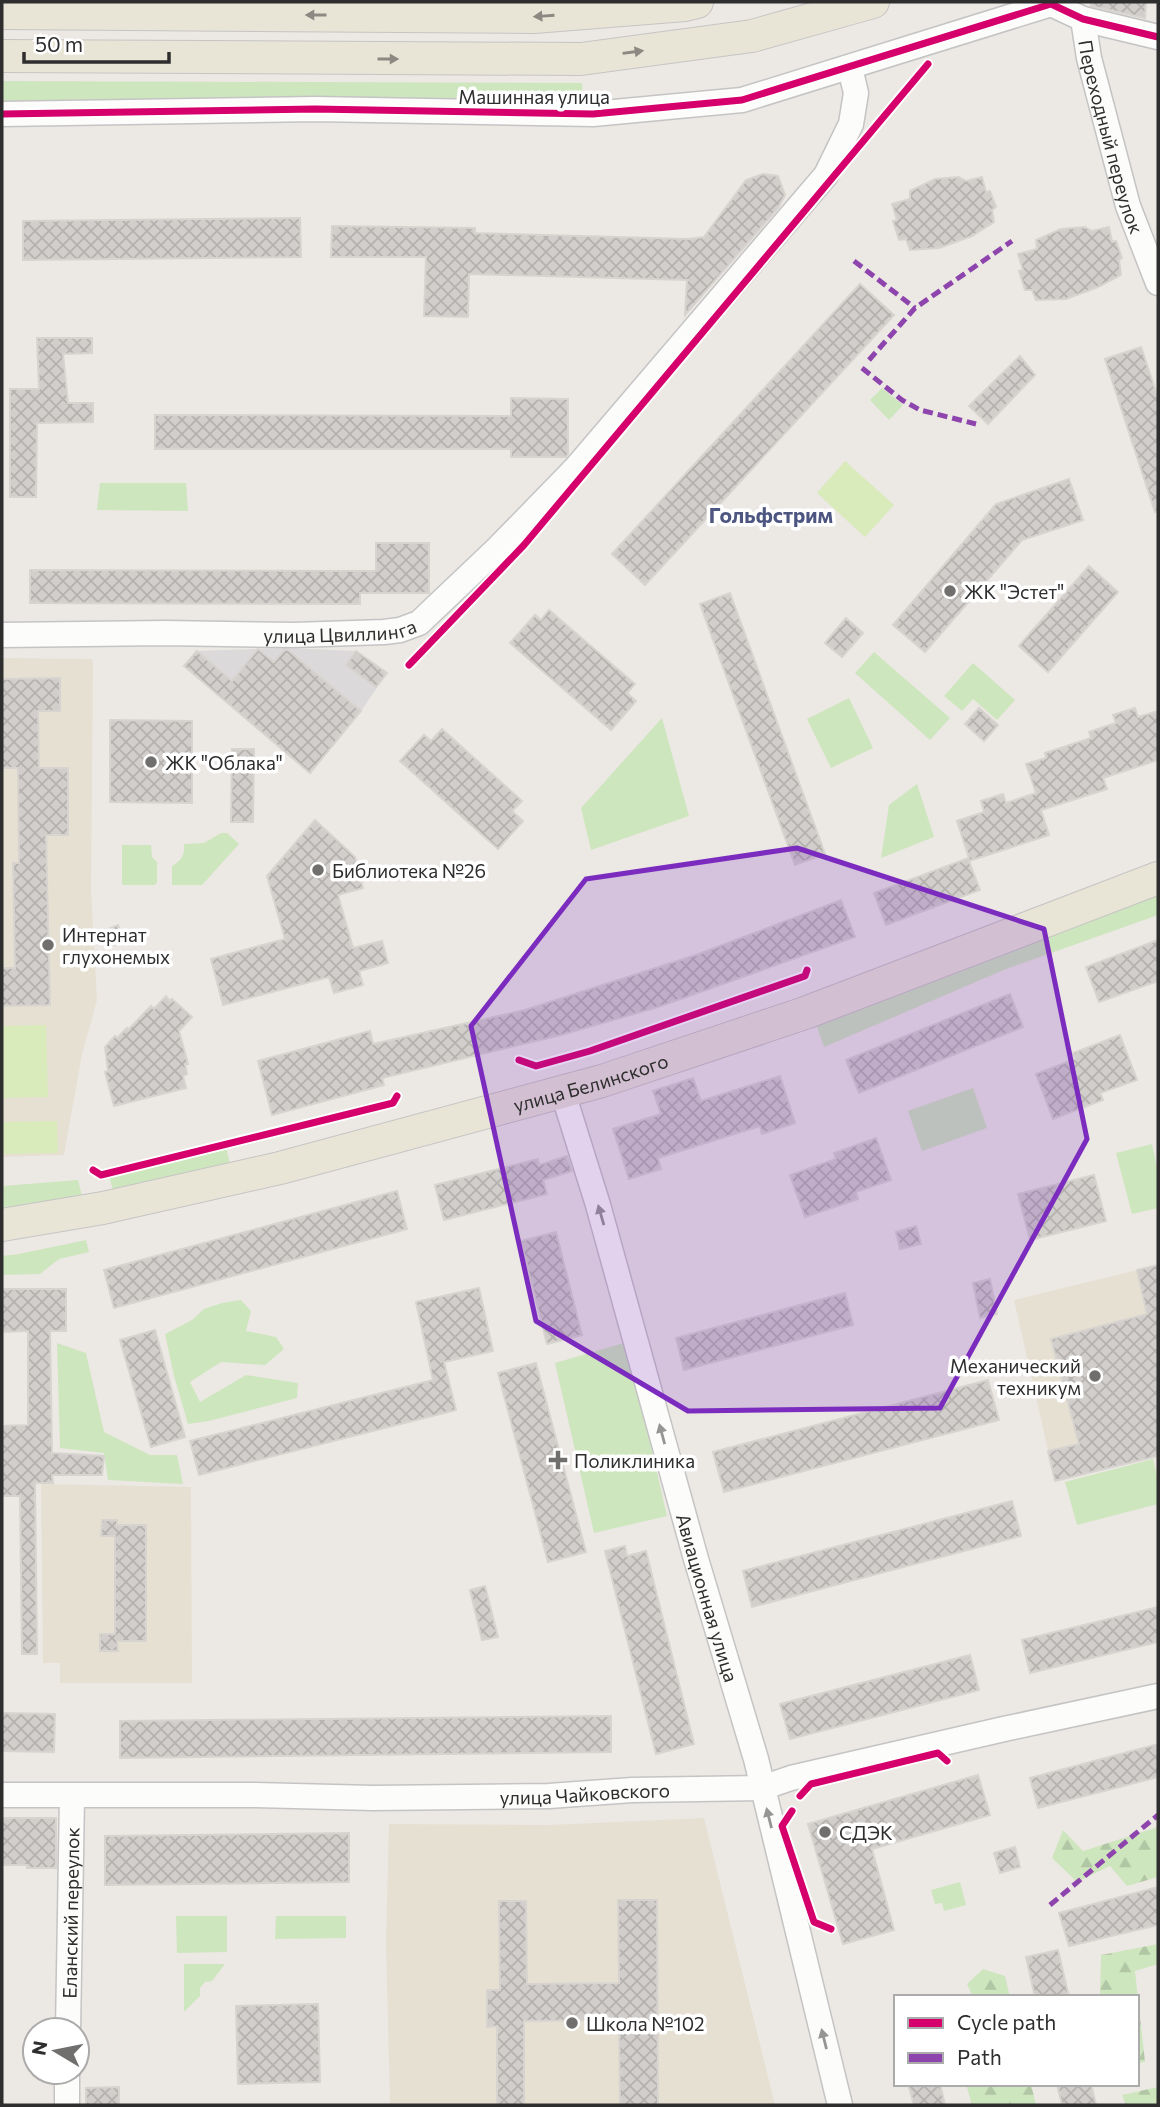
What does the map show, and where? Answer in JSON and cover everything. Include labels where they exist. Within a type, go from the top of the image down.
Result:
[{"type":"main road","points":[[2,13],[534,17],[621,5],[685,5],[697,2]]},
{"type":"main road","name":"Машинная улица","points":[[2,56],[581,59],[752,36],[873,2]]},
{"type":"main road","name":"улица Белинского","points":[[2,1225],[103,1208],[280,1168],[563,1093],[805,1013],[1158,878]]},
{"type":"street","name":"Переходный переулок","points":[[1051,4],[1083,19],[1089,58],[1128,206],[1158,283]]},
{"type":"street","name":"Машинная улица","points":[[2,114],[314,109],[593,114],[742,100],[1051,4]]},
{"type":"street","points":[[1083,19],[1158,37]]},
{"type":"street","name":"улица Цвиллинга","points":[[2,635],[294,635],[384,632],[419,623],[498,548],[575,469],[826,175],[851,124],[856,93],[850,68]]},
{"type":"street","name":"Авиационная улица","points":[[563,1093],[616,1268],[696,1559],[755,1759],[840,2105]]},
{"type":"street","name":"улица Чайковского","points":[[2,1795],[549,1797],[632,1790],[762,1788],[791,1778],[1158,1696]]},
{"type":"street","name":"Еланский переулок","points":[[68,2016],[72,1796]]},
{"type":"street","points":[[67,2086],[67,2105]]},
{"type":"highlighted area","points":[[797,848],[1044,929],[1087,1139],[940,1408],[688,1411],[536,1321],[471,1026],[586,879]]},
{"type":"shaded area","points":[[285,648],[356,651],[387,673],[361,711],[310,773],[184,666],[197,651]]},
{"type":"shaded area","name":"Интернат глухонемых","points":[[2,658],[92,659],[93,665],[91,890],[97,1000],[82,1054],[64,1155],[2,1157]]},
{"type":"shaded area","name":"Механический техникум","points":[[1158,1265],[1158,1456],[1055,1481],[1014,1300]]},
{"type":"shaded area","points":[[41,1484],[191,1487],[192,1683],[60,1683],[60,1663],[43,1663]]},
{"type":"shaded area","name":"Школа №102","points":[[704,1818],[775,2105],[390,2105],[386,1942],[389,1824],[550,1825]]},
{"type":"green space","points":[[2,81],[582,83],[583,105],[2,106]]},
{"type":"green space","points":[[882,388],[903,405],[889,420],[870,400]]},
{"type":"green space","points":[[845,461],[894,505],[865,537],[817,493]]},
{"type":"green space","points":[[100,483],[186,483],[188,511],[97,510]]},
{"type":"green space","points":[[874,652],[950,718],[930,740],[855,673]]},
{"type":"green space","points":[[973,663],[1015,700],[997,720],[973,699],[962,711],[944,696]]},
{"type":"green space","points":[[849,698],[873,748],[831,768],[807,719]]},
{"type":"green space","points":[[662,718],[689,816],[591,850],[581,808]]},
{"type":"green space","points":[[917,784],[934,837],[881,858],[889,805]]},
{"type":"green space","points":[[221,833],[227,833],[239,844],[202,885],[172,885],[172,866],[182,857],[184,844],[204,843]]},
{"type":"green space","points":[[122,845],[151,845],[152,857],[157,862],[157,883],[122,885]]},
{"type":"green space","points":[[1158,892],[1158,915],[1006,969],[824,1047],[816,1024]]},
{"type":"green space","points":[[46,1025],[48,1097],[2,1098],[2,1026]]},
{"type":"green space","points":[[973,1088],[987,1128],[922,1151],[908,1111]]},
{"type":"green space","points":[[57,1121],[58,1153],[2,1154],[2,1122]]},
{"type":"green space","points":[[1152,1144],[1158,1172],[1158,1208],[1132,1214],[1116,1153]]},
{"type":"green space","points":[[226,1147],[230,1163],[113,1191],[109,1175]]},
{"type":"green space","points":[[78,1180],[82,1196],[58,1202],[2,1207],[2,1186]]},
{"type":"green space","points":[[86,1240],[89,1252],[59,1259],[40,1274],[2,1275],[2,1256]]},
{"type":"green space","points":[[241,1300],[251,1311],[246,1331],[276,1337],[284,1349],[265,1365],[221,1362],[190,1382],[200,1402],[246,1375],[298,1383],[297,1398],[188,1424],[165,1334],[192,1320],[204,1309]]},
{"type":"green space","points":[[627,1342],[667,1516],[594,1533],[555,1363]]},
{"type":"green space","points":[[57,1343],[86,1353],[104,1432],[150,1455],[177,1455],[183,1484],[108,1480],[104,1453],[60,1448]]},
{"type":"green space","points":[[1153,1459],[1158,1481],[1158,1504],[1077,1525],[1065,1482]]},
{"type":"green space","points":[[1158,1827],[1158,1877],[1127,1886],[1110,1866],[1077,1882],[1052,1858],[1063,1830],[1083,1851]]},
{"type":"green space","points":[[960,1882],[966,1905],[944,1911],[942,1903],[935,1904],[931,1890]]},
{"type":"green space","points":[[176,1916],[227,1916],[227,1952],[177,1953]]},
{"type":"green space","points":[[276,1916],[346,1916],[346,1938],[275,1939]]},
{"type":"green space","points":[[1158,1944],[1158,1964],[1135,1971],[1138,1995],[1100,1995],[1101,1955]]},
{"type":"green space","points":[[184,1964],[225,1964],[212,1981],[205,1982],[200,1988],[200,1996],[184,2012]]},
{"type":"green space","points":[[983,1969],[1005,1976],[1010,1995],[972,1995],[967,1984]]},
{"type":"green space","points":[[1139,2007],[1145,2062],[1139,2063]]},
{"type":"green space","points":[[967,2086],[1031,2086],[1036,2105],[972,2105]]},
{"type":"green space","points":[[1158,2087],[1158,2105],[1126,2105],[1122,2095]]},
{"type":"building","points":[[1091,2],[1146,2],[1145,18],[1091,6]]},
{"type":"building","points":[[763,174],[778,176],[785,195],[778,208],[685,315],[687,280],[469,274],[468,317],[424,316],[426,257],[331,257],[332,226],[475,228],[475,233],[688,239],[704,237],[746,180]]},
{"type":"building","points":[[959,177],[966,181],[982,177],[986,192],[990,191],[996,207],[992,210],[994,222],[972,236],[939,248],[910,250],[906,239],[899,240],[893,221],[897,220],[892,204],[910,199],[910,191],[935,179]]},
{"type":"building","points":[[300,218],[301,257],[23,260],[23,221]]},
{"type":"building","points":[[1085,227],[1092,231],[1109,227],[1112,242],[1116,241],[1122,258],[1119,260],[1121,275],[1066,299],[1036,300],[1032,290],[1025,290],[1019,271],[1023,270],[1018,254],[1037,249],[1036,240],[1061,229]]},
{"type":"building","points":[[860,284],[894,315],[645,585],[612,554]]},
{"type":"building","points":[[37,338],[92,338],[92,353],[63,354],[68,403],[93,403],[93,422],[37,423],[36,497],[10,497],[10,389],[39,389]]},
{"type":"building","points":[[1141,347],[1158,398],[1158,511],[1155,512],[1105,359]]},
{"type":"building","points":[[1020,356],[1035,375],[988,424],[969,406]]},
{"type":"building","points":[[511,398],[568,399],[566,457],[511,457],[511,449],[155,449],[155,415],[511,416]]},
{"type":"building","name":"ЖК \"Эстет\"","points":[[1069,479],[1083,520],[1022,540],[925,652],[893,625],[996,504]]},
{"type":"building","points":[[376,543],[429,543],[429,593],[360,593],[360,604],[30,603],[30,570],[376,571]]},
{"type":"building","points":[[1089,566],[1118,592],[1048,672],[1019,646]]},
{"type":"building","points":[[730,593],[825,854],[795,865],[700,604]]},
{"type":"building","points":[[549,610],[635,684],[627,693],[636,701],[611,730],[510,643],[535,615],[541,620]]},
{"type":"building","points":[[846,618],[863,633],[842,657],[825,643]]},
{"type":"building","points":[[258,649],[274,662],[284,650],[288,650],[361,711],[310,773],[184,666],[197,651],[232,681]]},
{"type":"building","points":[[356,651],[387,673],[376,687],[346,665]]},
{"type":"building","points":[[60,678],[60,711],[38,711],[39,768],[68,768],[68,835],[46,835],[50,1005],[2,1006],[2,968],[15,968],[13,863],[19,863],[18,768],[2,768],[2,679]]},
{"type":"building","points":[[979,708],[998,725],[984,741],[965,724]]},
{"type":"building","points":[[1135,708],[1138,717],[1158,711],[1158,760],[1103,778],[1107,789],[1041,810],[1049,835],[969,861],[980,890],[886,925],[874,893],[969,858],[957,821],[984,812],[981,801],[1003,794],[1006,803],[1036,793],[1026,764],[1046,758],[1045,753],[1091,738],[1089,732],[1116,723],[1113,715]]},
{"type":"building","name":"ЖК \"Облака\"","points":[[110,720],[192,721],[192,803],[110,802]]},
{"type":"building","points":[[442,729],[522,801],[512,811],[523,821],[498,849],[400,761],[424,735],[431,741]]},
{"type":"building","points":[[232,749],[254,749],[253,822],[231,822]]},
{"type":"building","points":[[315,820],[355,857],[363,888],[338,895],[353,948],[382,941],[388,963],[359,971],[363,985],[334,993],[329,977],[223,1005],[211,959],[285,939],[267,876]]},
{"type":"building","points":[[841,900],[855,937],[658,1007],[561,1035],[382,1078],[384,1085],[272,1115],[258,1061],[370,1031],[373,1044],[525,1010],[696,955]]},
{"type":"building","points":[[118,925],[124,941],[110,947],[103,931]]},
{"type":"building","points":[[1158,940],[1158,981],[1099,1002],[1086,967]]},
{"type":"building","points":[[1010,994],[1023,1027],[859,1093],[846,1060]]},
{"type":"building","points":[[166,996],[192,1017],[179,1031],[188,1064],[185,1064],[187,1074],[183,1076],[186,1088],[114,1106],[105,1072],[108,1071],[105,1047],[115,1036],[117,1038],[127,1028],[128,1030],[151,1006],[154,1009]]},
{"type":"building","points":[[1120,1035],[1137,1080],[1100,1093],[1103,1100],[1053,1119],[1036,1074],[1075,1059],[1073,1053]]},
{"type":"building","points":[[780,1076],[795,1123],[762,1134],[760,1126],[658,1158],[661,1169],[629,1179],[613,1129],[661,1114],[653,1091],[693,1078],[701,1101]]},
{"type":"building","points":[[876,1138],[891,1180],[856,1192],[858,1199],[805,1217],[790,1175],[836,1159],[834,1153]]},
{"type":"building","points":[[567,1156],[572,1171],[543,1180],[547,1194],[444,1220],[435,1185],[538,1159],[539,1165]]},
{"type":"building","points":[[1094,1175],[1106,1221],[1030,1240],[1018,1194]]},
{"type":"building","points":[[397,1191],[407,1229],[114,1308],[104,1270]]},
{"type":"building","points":[[916,1226],[921,1244],[900,1249],[896,1232]]},
{"type":"building","points":[[556,1232],[582,1335],[547,1344],[521,1241]]},
{"type":"building","name":"Механический техникум","points":[[1158,1265],[1158,1456],[1055,1481],[1048,1451],[1079,1444],[1051,1339],[1147,1314],[1137,1270]]},
{"type":"building","points":[[990,1279],[997,1314],[980,1318],[973,1283]]},
{"type":"building","points":[[479,1288],[493,1351],[444,1362],[456,1410],[199,1475],[190,1441],[433,1380],[416,1302]]},
{"type":"building","points":[[2,1289],[66,1289],[66,1331],[50,1331],[52,1453],[104,1456],[102,1475],[52,1475],[53,1483],[35,1483],[37,1654],[22,1654],[20,1496],[2,1496],[2,1426],[28,1425],[28,1331],[2,1332]]},
{"type":"building","points":[[845,1293],[853,1325],[684,1370],[676,1338]]},
{"type":"building","points":[[155,1330],[185,1437],[151,1447],[120,1340]]},
{"type":"building","points":[[536,1363],[586,1552],[548,1562],[498,1373]]},
{"type":"building","points":[[988,1380],[999,1420],[724,1492],[713,1452]]},
{"type":"building","points":[[1012,1501],[1021,1536],[752,1607],[743,1571]]},
{"type":"building","points":[[102,1520],[117,1520],[117,1525],[146,1525],[146,1641],[117,1641],[118,1651],[100,1651],[100,1634],[115,1634],[115,1536],[101,1536]]},
{"type":"building","points":[[625,1546],[627,1556],[646,1551],[694,1744],[656,1754],[605,1551]]},
{"type":"building","points":[[485,1586],[498,1637],[482,1640],[470,1590]]},
{"type":"building","points":[[1158,1607],[1158,1642],[1030,1673],[1022,1640]]},
{"type":"building","points":[[970,1655],[979,1690],[790,1739],[780,1704]]},
{"type":"building","points":[[2,1713],[55,1714],[54,1752],[2,1751]]},
{"type":"building","points":[[611,1716],[611,1752],[120,1758],[120,1721]]},
{"type":"building","points":[[1158,1744],[1158,1777],[1038,1808],[1030,1778]]},
{"type":"building","points":[[978,1775],[990,1815],[872,1849],[894,1930],[843,1944],[808,1824]]},
{"type":"building","points":[[2,1818],[56,1818],[56,1868],[2,1865]]},
{"type":"building","points":[[349,1833],[349,1882],[105,1885],[105,1836]]},
{"type":"building","points":[[1015,1847],[1020,1867],[1000,1873],[994,1853]]},
{"type":"building","points":[[1158,1887],[1158,1925],[1069,1946],[1059,1913]]},
{"type":"building","points":[[618,1900],[657,1900],[658,2105],[620,2105],[619,2020],[524,2021],[524,2105],[497,2105],[497,2026],[487,2027],[487,1990],[500,1990],[499,1901],[526,1901],[527,1984],[619,1983]]},
{"type":"building","points":[[1058,1950],[1069,1995],[1035,1995],[1026,1957]]},
{"type":"building","points":[[318,2004],[320,2082],[238,2084],[236,2006]]},
{"type":"building","points":[[909,2086],[940,2086],[945,2105],[914,2105]]},
{"type":"building","points":[[1057,2086],[1091,2086],[1096,2105],[1062,2105]]},
{"type":"building","points":[[119,2087],[119,2105],[86,2105],[86,2088]]},
{"type":"marked path","points":[[869,360],[915,308],[1012,241]]},
{"type":"marked path","points":[[854,261],[915,308]]},
{"type":"marked path","points":[[862,368],[902,400],[920,410],[976,424]]},
{"type":"marked path","points":[[1050,1905],[1158,1815]]},
{"type":"cycle path","points":[[2,114],[315,109],[593,114],[742,100],[1051,4],[1083,19],[1158,37]]},
{"type":"cycle path","points":[[409,665],[524,545],[928,64]]},
{"type":"cycle path","points":[[519,1060],[536,1066],[590,1051],[805,976],[807,970]]},
{"type":"cycle path","points":[[93,1170],[101,1175],[393,1103],[397,1096]]},
{"type":"cycle path","points":[[800,1796],[811,1784],[938,1753],[947,1761]]},
{"type":"cycle path","points":[[792,1811],[782,1826],[814,1922],[831,1929]]},
{"type":"place","name":"ЖК \"Эстет\"","points":[[950,591]]},
{"type":"place","name":"ЖК \"Облака\"","points":[[151,762]]},
{"type":"place","name":"Библиотека №26","points":[[318,870]]},
{"type":"place","name":"Интернат глухонемых","points":[[48,945]]},
{"type":"place","name":"Механический техникум","points":[[1095,1376]]},
{"type":"place","name":"Поликлиника","points":[[558,1460]]},
{"type":"place","name":"СДЭК","points":[[825,1832]]},
{"type":"place","name":"Школа №102","points":[[572,2023]]},
{"type":"district","name":"Гольфстрим","points":[[771,514]]}]
